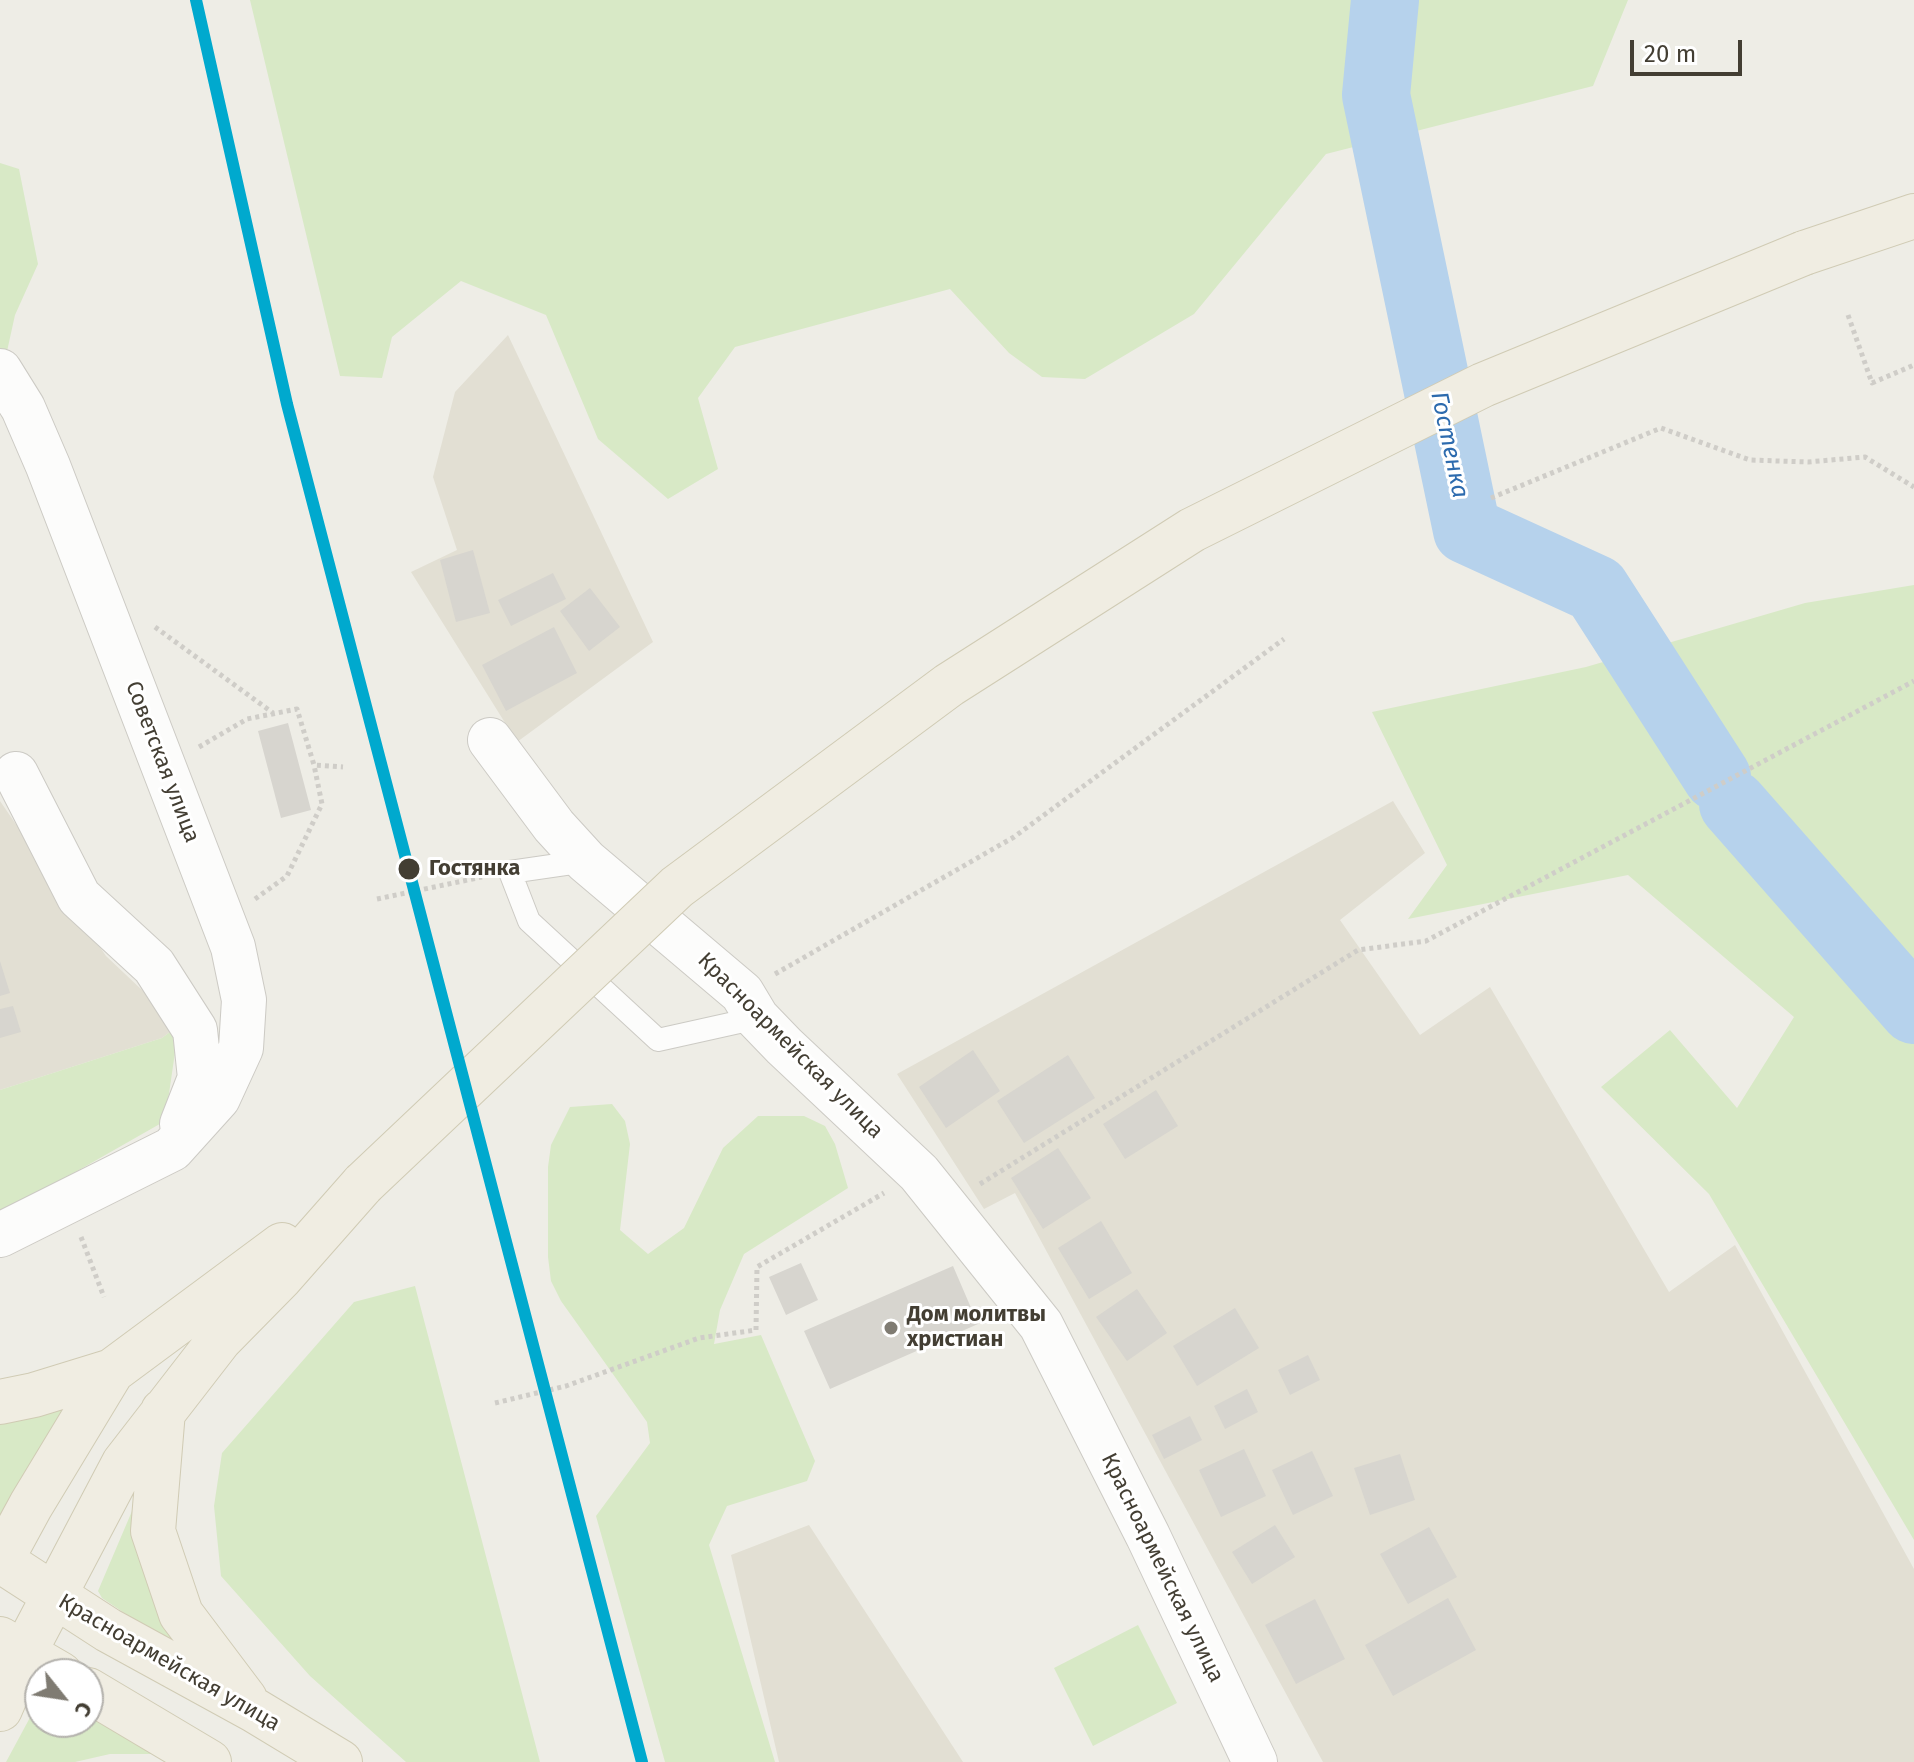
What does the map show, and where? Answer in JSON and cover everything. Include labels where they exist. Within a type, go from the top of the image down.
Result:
[{"type":"main road","points":[[0,1709],[124,1463],[220,1339],[281,1277],[363,1184],[677,887],[949,685],[1192,530],[1483,385],[1804,253],[1914,216]]},
{"type":"main road","points":[[0,1402],[112,1371],[363,1184]]},
{"type":"main road","points":[[0,1561],[112,1371]]},
{"type":"main road","points":[[163,1410],[153,1531],[164,1569],[181,1614],[254,1710]]},
{"type":"main road","name":"Красноармейская улица","points":[[0,1561],[108,1630],[254,1710],[340,1762]]},
{"type":"main road","points":[[104,1700],[208,1762]]},
{"type":"main road","points":[[196,1762],[208,1762]]},
{"type":"street","name":"Советская улица","points":[[0,371],[23,408],[48,466],[233,947],[244,1000],[241,1048],[218,1098],[172,1149],[0,1235]]},
{"type":"street","name":"Красноармейская улица","points":[[490,740],[554,826],[586,861],[750,1006],[932,1189],[1041,1325],[1148,1536],[1255,1762]]},
{"type":"street","points":[[16,774],[79,897],[154,966],[195,1030],[200,1078],[172,1149]]},
{"type":"lane","points":[[586,861],[510,872],[529,921],[658,1040],[750,1006]]},
{"type":"path","points":[[1848,315],[1872,383],[1914,365]]},
{"type":"path","points":[[1491,498],[1661,428],[1750,460],[1808,462],[1865,457],[1914,487]]},
{"type":"path","points":[[145,619],[274,714]]},
{"type":"path","points":[[750,1006],[1014,837],[1284,639]]},
{"type":"path","points":[[495,1403],[566,1386],[699,1338],[756,1330],[757,1267],[932,1189],[1358,950],[1426,941],[1914,681]]},
{"type":"path","points":[[196,749],[247,719],[297,709],[322,804],[287,876],[251,902]]},
{"type":"path","points":[[314,765],[343,767]]},
{"type":"path","points":[[377,899],[510,872]]},
{"type":"path","points":[[77,1229],[104,1297]]},
{"type":"shaded area","points":[[508,335],[653,642],[517,742],[411,572],[457,550],[433,477],[455,392]]},
{"type":"shaded area","points":[[0,801],[106,956],[179,1025],[162,1038],[0,1090]]},
{"type":"shaded area","points":[[1393,801],[1425,853],[1340,920],[1420,1035],[1490,987],[1669,1292],[1735,1245],[1914,1569],[1914,1762],[1323,1762],[1015,1193],[984,1209],[897,1074]]},
{"type":"shaded area","points":[[809,1525],[963,1762],[779,1762],[731,1555]]},
{"type":"green space","points":[[250,0],[1628,0],[1593,86],[1326,154],[1194,314],[1085,379],[1042,377],[1009,353],[950,289],[735,347],[698,398],[718,469],[668,499],[598,439],[546,315],[461,281],[392,337],[382,378],[340,376]]},
{"type":"green space","points":[[0,163],[19,169],[38,264],[15,315],[0,383]]},
{"type":"green space","points":[[1914,585],[1914,1540],[1709,1194],[1601,1087],[1670,1030],[1737,1108],[1794,1017],[1628,875],[1408,919],[1447,865],[1372,712],[1586,667],[1805,603]]},
{"type":"green space","points":[[179,1025],[165,1121],[0,1215],[0,1090],[162,1038]]},
{"type":"green space","points":[[612,1104],[625,1121],[630,1144],[620,1230],[648,1254],[684,1228],[723,1148],[758,1116],[804,1116],[825,1126],[835,1144],[848,1188],[744,1254],[720,1310],[714,1344],[761,1335],[815,1461],[807,1481],[727,1506],[709,1545],[775,1762],[665,1762],[596,1516],[650,1443],[647,1422],[561,1301],[551,1281],[548,1167],[551,1145],[570,1107]]},
{"type":"green space","points":[[415,1286],[540,1762],[406,1762],[310,1676],[221,1576],[214,1506],[222,1453],[354,1302]]},
{"type":"green space","points":[[78,1397],[0,1518],[0,1415]]},
{"type":"green space","points":[[138,1497],[202,1665],[102,1598],[98,1591]]},
{"type":"green space","points":[[1138,1625],[1177,1703],[1093,1746],[1054,1668]]},
{"type":"green space","points":[[104,1717],[160,1754],[110,1754],[75,1762],[6,1762],[24,1729],[24,1738],[104,1738]]},
{"type":"building","points":[[473,550],[490,613],[456,622],[440,560]]},
{"type":"building","points":[[553,573],[566,599],[511,626],[498,600]]},
{"type":"building","points":[[590,588],[620,627],[589,651],[560,611]]},
{"type":"building","points":[[554,627],[577,673],[506,711],[482,665]]},
{"type":"building","points":[[288,723],[311,810],[281,818],[258,731]]},
{"type":"building","points":[[0,961],[10,993],[0,996]]},
{"type":"building","points":[[13,1006],[21,1032],[0,1038],[0,1009]]},
{"type":"building","points":[[973,1050],[1000,1091],[946,1128],[919,1087]]},
{"type":"building","points":[[1068,1055],[1095,1098],[1024,1143],[997,1101]]},
{"type":"building","points":[[1156,1090],[1178,1126],[1125,1159],[1103,1124]]},
{"type":"building","points":[[1058,1148],[1091,1198],[1043,1229],[1011,1178]]},
{"type":"building","points":[[1101,1221],[1132,1273],[1089,1299],[1058,1248]]},
{"type":"building","points":[[801,1263],[818,1300],[786,1315],[769,1277]]},
{"type":"building","name":"Дом молитвы христиан","points":[[953,1266],[978,1324],[830,1389],[804,1331]]},
{"type":"building","points":[[1137,1289],[1167,1333],[1127,1361],[1096,1317]]},
{"type":"building","points":[[1235,1308],[1259,1348],[1197,1386],[1173,1346]]},
{"type":"building","points":[[1308,1355],[1320,1380],[1290,1395],[1278,1370]]},
{"type":"building","points":[[1247,1389],[1258,1412],[1225,1429],[1214,1406]]},
{"type":"building","points":[[1190,1416],[1202,1440],[1164,1459],[1152,1435]]},
{"type":"building","points":[[1244,1449],[1266,1496],[1221,1517],[1199,1470]]},
{"type":"building","points":[[1312,1451],[1333,1496],[1293,1515],[1272,1470]]},
{"type":"building","points":[[1400,1454],[1415,1500],[1370,1515],[1354,1468]]},
{"type":"building","points":[[1275,1525],[1295,1557],[1252,1584],[1232,1552]]},
{"type":"building","points":[[1429,1527],[1457,1577],[1408,1604],[1380,1554]]},
{"type":"building","points":[[1448,1598],[1476,1650],[1393,1696],[1365,1645]]},
{"type":"building","points":[[1315,1599],[1345,1659],[1296,1684],[1265,1625]]},
{"type":"waterway","name":"Гостенка","points":[[1385,0],[1376,95],[1467,530],[1596,589],[1717,777]]},
{"type":"waterway","name":"Гостенка","points":[[1733,804],[1914,1010]]},
{"type":"transit line","points":[[196,0],[287,404],[642,1762]]},
{"type":"place","name":"Гостянка","points":[[409,869]]},
{"type":"place","name":"Дом молитвы христиан","points":[[891,1328]]}]
